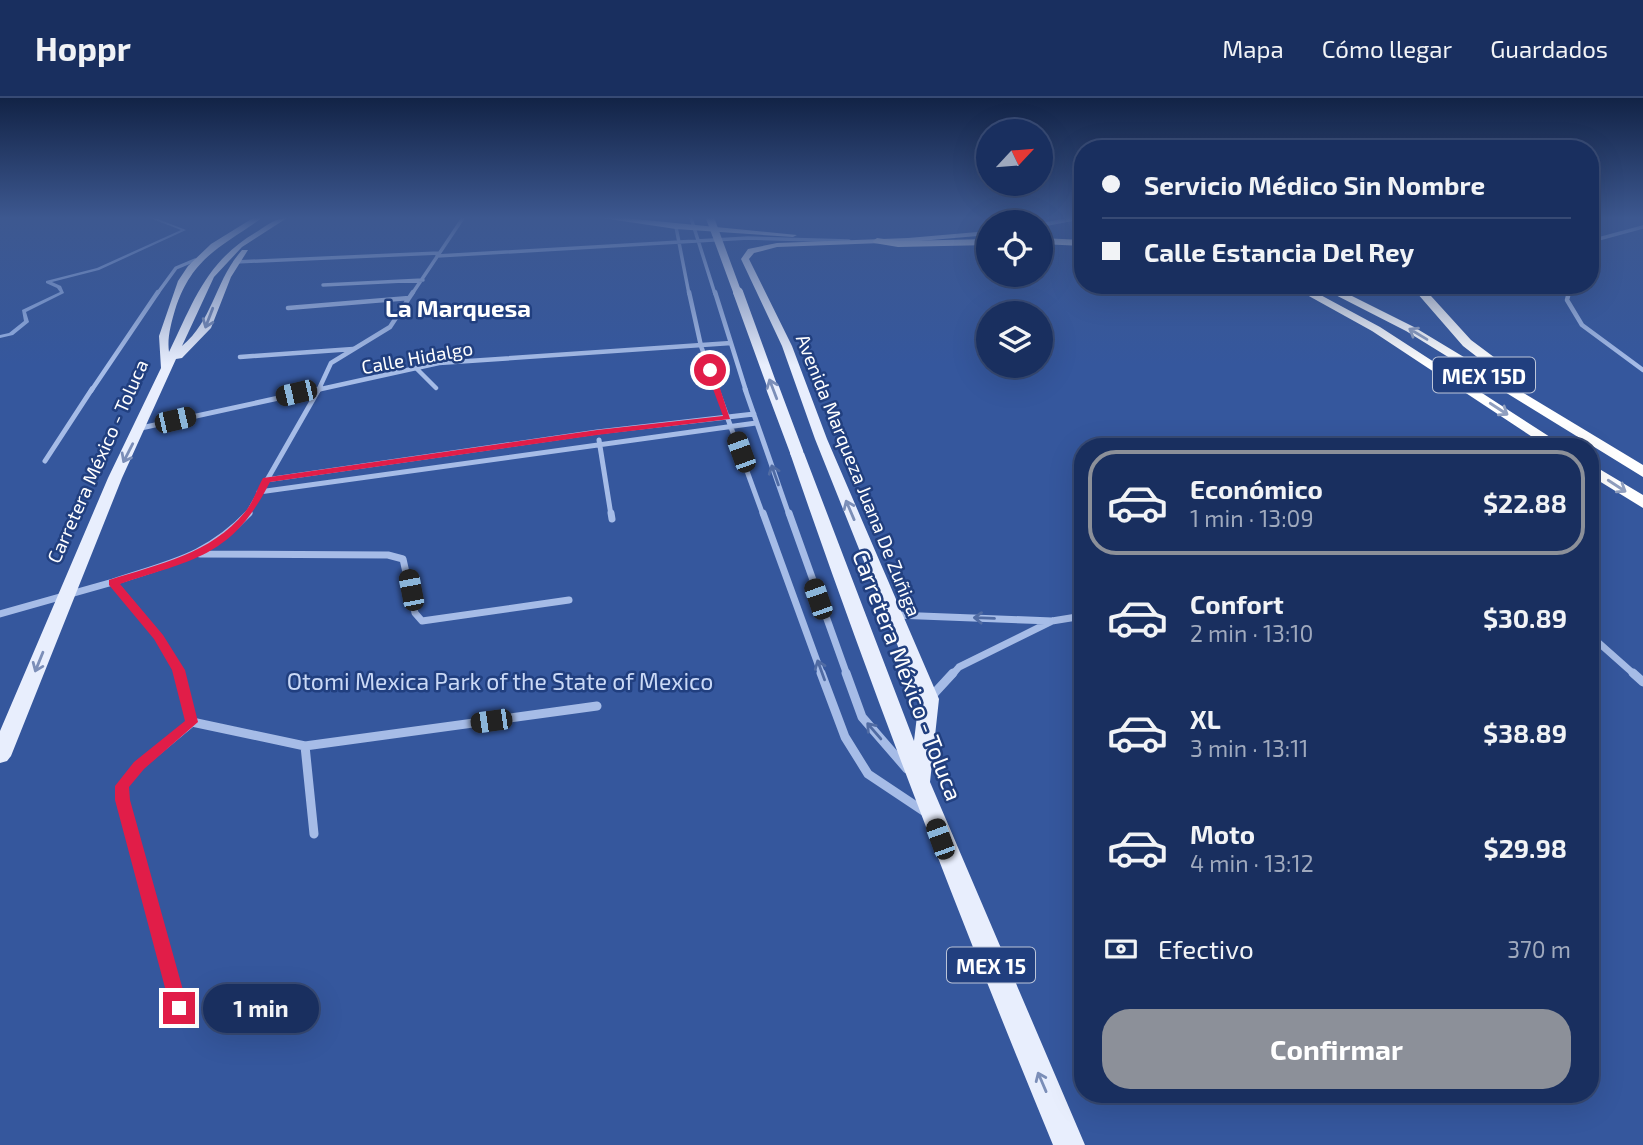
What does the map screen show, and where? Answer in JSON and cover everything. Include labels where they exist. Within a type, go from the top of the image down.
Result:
[{"type":"highway","name":"MEX 15D","points":[[1304,294],[1376,329],[1544,438]]},
{"type":"highway","name":"MEX 15D","points":[[1339,294],[1410,329],[1587,438]]},
{"type":"highway","points":[[1423,294],[1467,343],[1589,438]]},
{"type":"highway","name":"MEX 15D","points":[[1599,445],[1643,472]]},
{"type":"highway","points":[[1599,474],[1643,503]]},
{"type":"main road","points":[[167,369],[160,345],[176,291],[191,267]]},
{"type":"main road","name":"Carretera México - Toluca","points":[[0,756],[115,478],[141,428],[210,276],[219,267]]},
{"type":"main road","points":[[167,369],[207,327],[218,293],[232,267]]},
{"type":"main road","name":"Carretera México - Toluca","points":[[728,267],[850,605],[932,816],[1069,1145]]},
{"type":"main road","name":"Avenida Marqueza Juana De Zuñiga","points":[[749,267],[787,346],[821,439],[929,699],[919,782]]},
{"type":"street","points":[[46,461],[122,342],[179,267]]},
{"type":"street","points":[[0,614],[200,554],[229,534],[250,512],[320,388],[331,363],[390,327],[431,267]]},
{"type":"street","points":[[683,267],[701,346],[845,737],[868,774],[932,816]]},
{"type":"street","points":[[707,267],[756,423],[862,717],[919,782]]},
{"type":"street","points":[[323,285],[423,280]]},
{"type":"street","points":[[1569,294],[1567,300],[1582,324],[1643,370]]},
{"type":"street","points":[[288,308],[409,298]]},
{"type":"street","name":"Calle Hidalgo","points":[[141,428],[320,388],[465,361],[731,343]]},
{"type":"street","points":[[240,356],[354,349]]},
{"type":"street","points":[[417,369],[436,388]]},
{"type":"street","points":[[259,492],[486,461],[729,422],[754,414]]},
{"type":"street","points":[[267,480],[597,432],[729,422],[756,423]]},
{"type":"street","points":[[597,432],[612,519]]},
{"type":"street","points":[[480,449],[486,461]]},
{"type":"street","points":[[200,554],[388,555],[402,559],[415,612],[422,621],[569,600]]},
{"type":"street","points":[[113,582],[159,637],[178,670],[192,722]]},
{"type":"street","points":[[895,615],[1052,621],[1074,617]]},
{"type":"street","points":[[929,699],[959,667],[1052,621]]},
{"type":"street","points":[[1599,643],[1643,682]]},
{"type":"street","points":[[192,722],[305,746],[597,706]]},
{"type":"street","points":[[179,1008],[122,800],[122,786],[139,766],[192,722]]},
{"type":"street","points":[[305,746],[314,834]]},
{"type":"green space","name":"Otomi Mexica Park of the State of Mexico","points":[[0,267],[976,267],[976,287],[1053,287],[1053,267],[1074,267],[1074,294],[1599,294],[1599,267],[1643,267],[1643,1145],[0,1145]]},
{"type":"waterway","points":[[0,337],[11,334],[27,321],[24,311],[62,292],[59,287],[48,282],[103,267]]},
{"type":"district","name":"La Marquesa","points":[[458,307]]},
{"type":"route","points":[[179,1008],[122,800],[122,786],[139,766],[192,722],[178,670],[159,637],[113,582],[200,554],[222,541],[250,512],[267,480],[597,432],[727,418],[710,370]]}]
